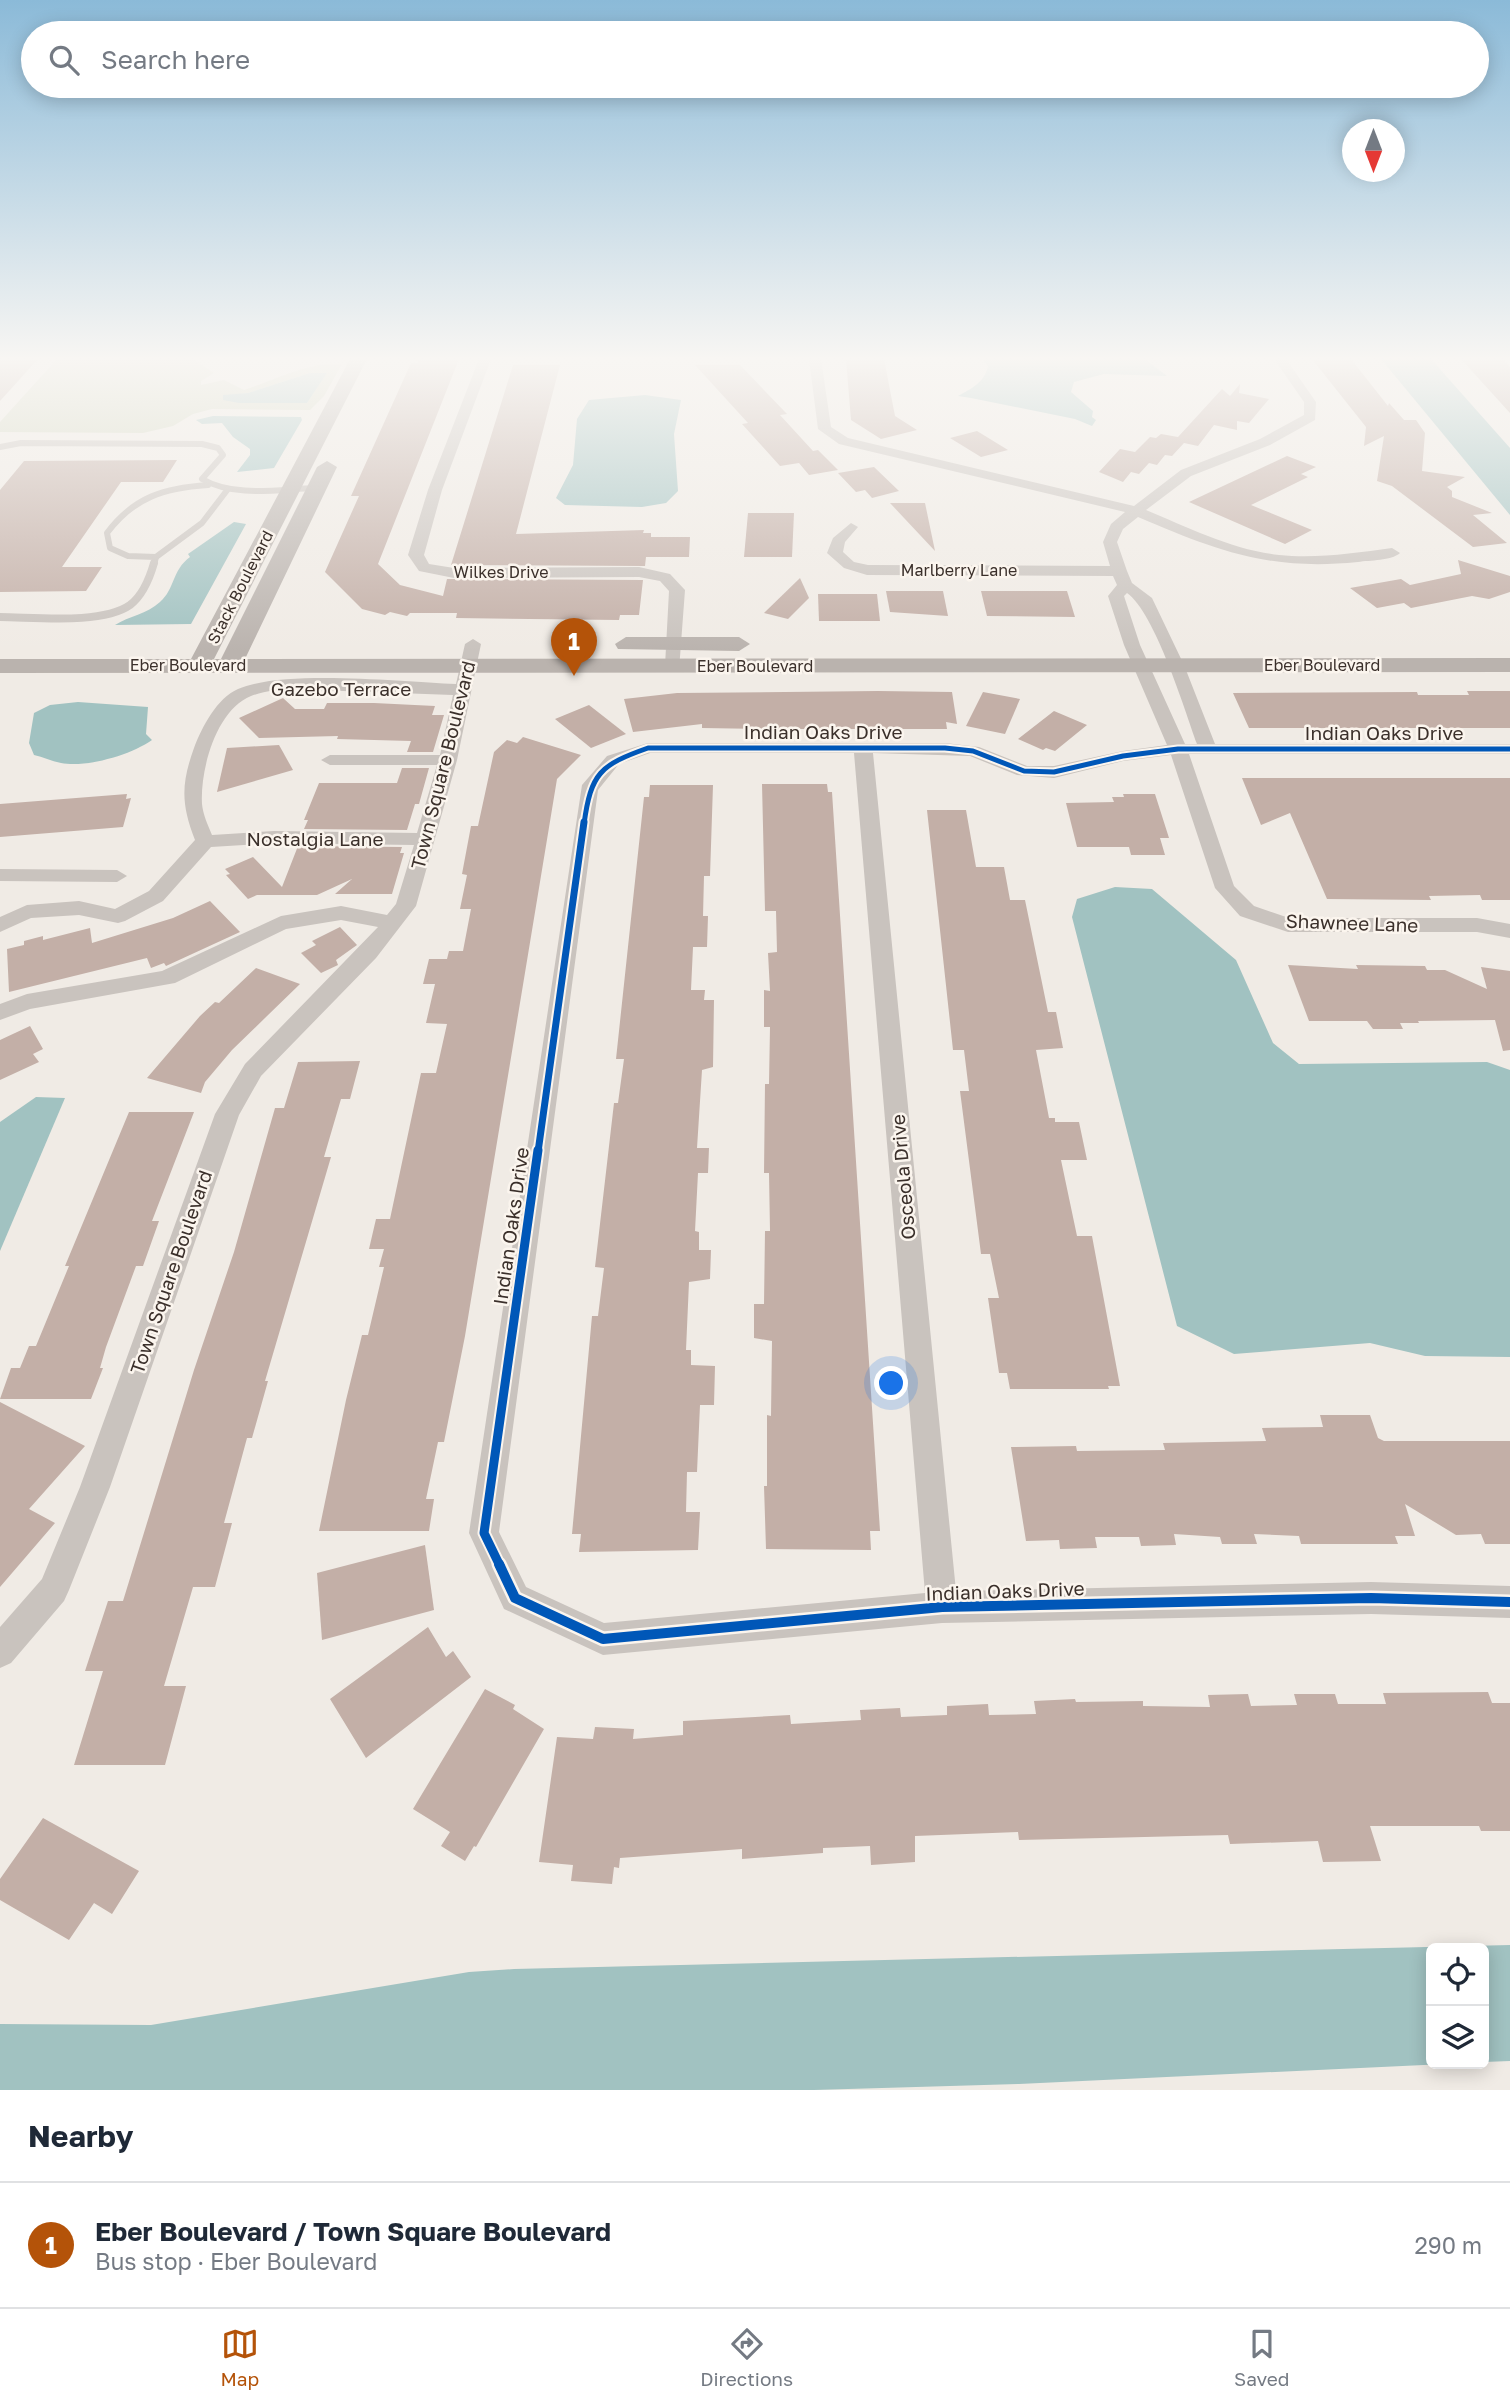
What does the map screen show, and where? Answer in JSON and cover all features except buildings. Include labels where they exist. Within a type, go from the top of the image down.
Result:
[{"type":"street","name":"Stack Boulevard","points":[[199,665],[308,457]]},
{"type":"street","name":"Stack Boulevard","points":[[230,665],[332,457]]},
{"type":"street","name":"Wilkes Drive","points":[[448,457],[416,555],[424,568],[454,573],[639,572],[665,577],[677,590],[674,655]]},
{"type":"street","points":[[912,457],[1063,491],[1136,511],[1229,548],[1266,558],[1346,559],[1392,553]]},
{"type":"street","points":[[1208,749],[1171,655],[1144,598],[1122,578],[1111,542],[1116,527],[1186,473],[1228,457]]},
{"type":"street","name":"Marlberry Lane","points":[[851,527],[838,541],[835,553],[849,565],[867,570],[1122,578]]},
{"type":"street","points":[[1122,578],[1116,596],[1132,645],[1178,749]]},
{"type":"street","name":"Eber Boulevard","points":[[0,645],[269,643]]},
{"type":"street","name":"Eber Boulevard","points":[[421,643],[472,654]]},
{"type":"street","name":"Eber Boulevard","points":[[674,655],[1132,645],[1171,655],[1510,665]]},
{"type":"street","name":"Eber Boulevard","points":[[0,666],[230,665],[472,654],[674,655],[1143,665],[1171,655],[1510,645]]},
{"type":"street","name":"Town Square Boulevard","points":[[0,1652],[53,1590],[95,1487],[227,1114],[253,1070],[368,953],[406,906],[448,760],[472,654]]},
{"type":"street","name":"Gazebo Terrace","points":[[205,841],[192,805],[199,760],[215,719],[242,693],[280,686],[465,690]]},
{"type":"street","points":[[1164,715],[1195,715]]},
{"type":"street","name":"Indian Oaks Drive","points":[[1510,749],[1178,749],[1123,756],[1054,772],[1024,771],[964,750],[648,748],[613,760],[589,789],[484,1534],[514,1598],[603,1639],[943,1607],[1371,1598],[1510,1602]]},
{"type":"street","name":"Osceola Drive","points":[[863,748],[943,1607]]},
{"type":"street","name":"Shawnee Lane","points":[[1178,749],[1225,888],[1247,911],[1288,926],[1477,926],[1510,931]]},
{"type":"street","points":[[330,760],[448,760]]},
{"type":"street","name":"Nostalgia Lane","points":[[205,841],[274,837],[426,839]]},
{"type":"street","points":[[0,925],[27,912],[79,908],[118,916],[156,896],[205,841]]},
{"type":"street","points":[[0,875],[117,876]]},
{"type":"street","points":[[0,1012],[27,1002],[167,978],[281,923],[341,913],[393,923]]},
{"type":"lane","points":[[208,485],[202,479],[222,457]]},
{"type":"lane","points":[[156,557],[128,556],[110,548],[107,533],[122,510],[140,498],[170,487],[208,485],[228,489],[316,488]]},
{"type":"lane","points":[[0,617],[77,617],[108,613],[130,605],[149,580],[156,557],[202,523],[228,489]]},
{"type":"water","points":[[249,457],[281,457],[274,468],[237,472]]},
{"type":"water","points":[[574,457],[676,457],[678,491],[666,503],[642,507],[565,505],[556,498],[573,465]]},
{"type":"water","points":[[1462,457],[1510,457],[1510,515]]},
{"type":"water","points":[[234,522],[246,524],[191,624],[115,625],[160,602],[184,562],[190,557],[188,554]]},
{"type":"water","points":[[78,702],[148,707],[146,734],[152,740],[121,755],[83,764],[61,763],[34,755],[29,743],[34,713],[50,705]]},
{"type":"water","points":[[1115,887],[1152,889],[1236,960],[1273,1043],[1299,1064],[1487,1062],[1510,1070],[1510,1357],[1425,1356],[1370,1343],[1234,1354],[1177,1326],[1072,917],[1077,899]]},
{"type":"water","points":[[36,1097],[65,1098],[0,1251],[0,1122]]},
{"type":"water","points":[[1510,1945],[1510,2061],[1489,2062],[1489,1946]]},
{"type":"water","points":[[1426,1947],[1426,2065],[1019,2084],[814,2090],[0,2090],[0,2024],[151,2025],[469,1972]]},
{"type":"cycle path","points":[[1510,749],[1178,749],[1123,756],[1054,772],[1024,771],[973,751],[945,748],[648,748],[613,760],[589,789],[484,1533],[515,1598],[603,1639],[942,1607],[1371,1598],[1510,1602]]},
{"type":"place","name":"Eber Boulevard / Town Square Boulevard","points":[[574,676]]}]
